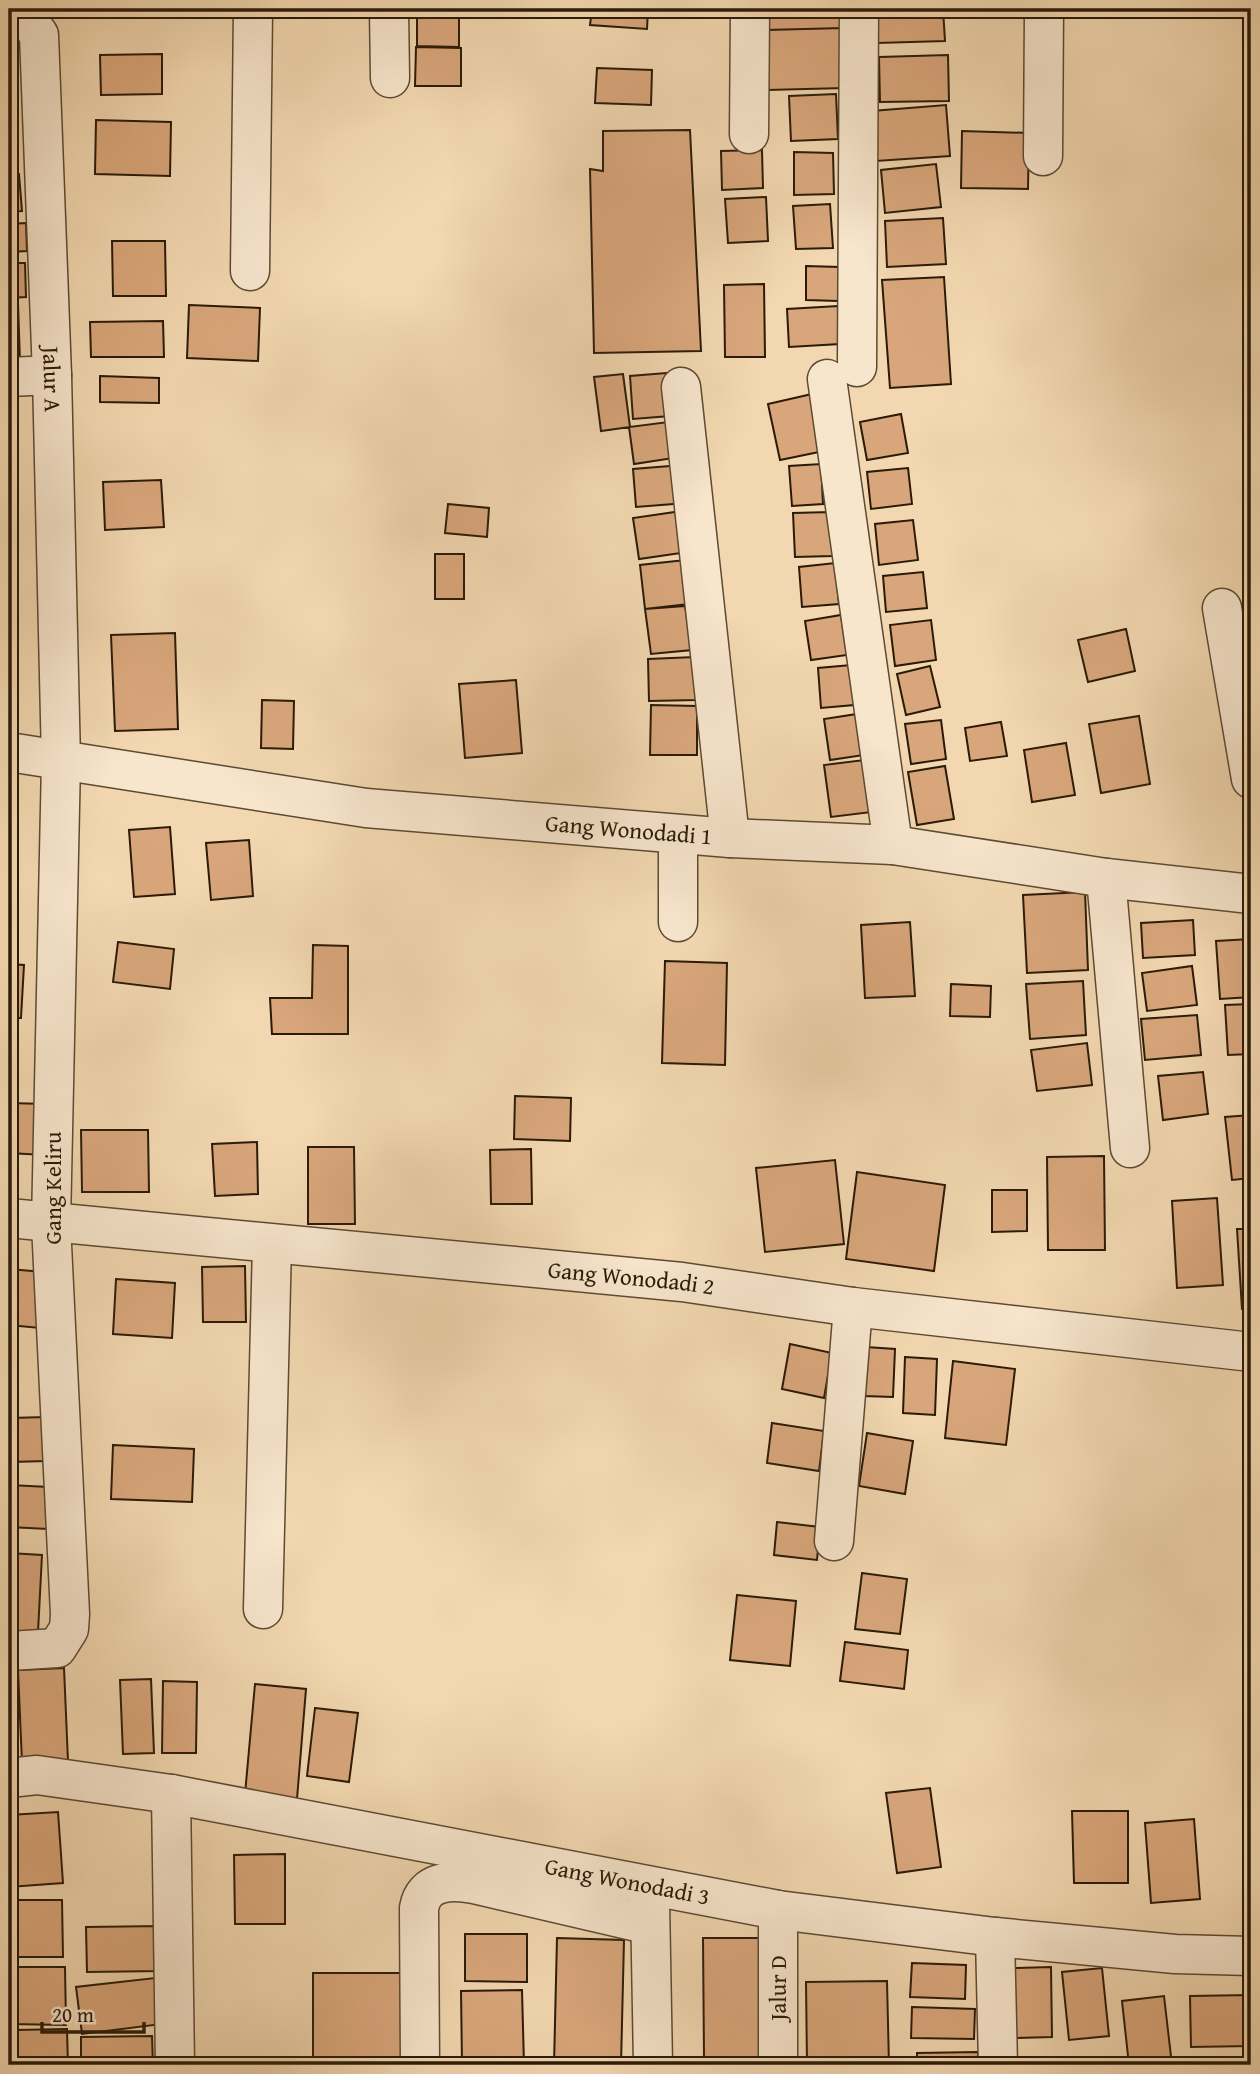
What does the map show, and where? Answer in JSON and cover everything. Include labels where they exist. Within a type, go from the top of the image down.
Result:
[{"type":"street","points":[[250,271],[253,9]]},
{"type":"street","points":[[389,9],[390,78]]},
{"type":"street","points":[[749,134],[750,9]]},
{"type":"street","points":[[859,9],[842,373],[893,845]]},
{"type":"street","points":[[1043,156],[1044,9]]},
{"type":"street","name":"Jalur A","points":[[9,18],[29,21],[39,35],[52,375],[61,761]]},
{"type":"street","points":[[9,377],[52,375]]},
{"type":"street","points":[[681,387],[730,838]]},
{"type":"street","points":[[1222,608],[1251,779]]},
{"type":"street","name":"Gang Wonodadi 1","points":[[9,752],[366,808],[730,838],[893,845],[1107,878],[1251,894]]},
{"type":"street","name":"Gang Keliru","points":[[9,1651],[57,1648],[69,1629],[70,1614],[51,1224],[61,761]]},
{"type":"street","points":[[678,834],[678,922]]},
{"type":"street","points":[[1107,878],[1130,1148]]},
{"type":"street","name":"Gang Wonodadi 2","points":[[9,1218],[682,1282],[853,1307],[1251,1352]]},
{"type":"street","points":[[263,1609],[272,1244]]},
{"type":"street","points":[[834,1541],[853,1307]]},
{"type":"street","name":"Gang Wonodadi 3","points":[[9,1778],[37,1775],[171,1794],[778,1910],[995,1937],[1175,1954],[1251,1956]]},
{"type":"street","points":[[171,1794],[175,2065]]},
{"type":"street","points":[[420,2065],[419,1908],[423,1893],[430,1888],[457,1881],[650,1925]]},
{"type":"street","points":[[650,1885],[653,2065]]},
{"type":"street","name":"Jalur D","points":[[778,1910],[778,2065]]},
{"type":"street","points":[[995,1937],[998,2065]]},
{"type":"building","points":[[417,9],[459,9],[459,47],[417,46]]},
{"type":"building","points":[[592,9],[648,9],[647,29],[590,25]]},
{"type":"building","points":[[765,9],[843,9],[843,28],[766,30]]},
{"type":"building","points":[[876,9],[943,9],[945,41],[877,43]]},
{"type":"building","points":[[843,28],[845,88],[767,90],[766,30]]},
{"type":"building","points":[[416,47],[461,48],[461,86],[415,86]]},
{"type":"building","points":[[162,54],[162,94],[101,95],[100,55]]},
{"type":"building","points":[[948,55],[949,101],[880,102],[879,57]]},
{"type":"building","points":[[597,68],[652,70],[651,105],[595,103]]},
{"type":"building","points":[[9,81],[12,81],[14,122],[9,122]]},
{"type":"building","points":[[836,94],[838,139],[791,141],[789,96]]},
{"type":"building","points":[[946,105],[950,156],[876,161],[872,111]]},
{"type":"building","points":[[96,120],[171,122],[170,176],[95,174]]},
{"type":"building","points":[[690,130],[701,351],[594,353],[590,169],[603,171],[603,131]]},
{"type":"building","points":[[962,131],[1029,133],[1028,189],[961,188]]},
{"type":"building","points":[[762,150],[763,188],[722,190],[721,151]]},
{"type":"building","points":[[794,152],[833,153],[834,194],[794,195]]},
{"type":"building","points":[[936,164],[941,207],[885,213],[881,170]]},
{"type":"building","points":[[19,174],[22,211],[9,212],[9,175]]},
{"type":"building","points":[[766,197],[768,241],[728,243],[725,199]]},
{"type":"building","points":[[830,204],[833,248],[796,249],[793,206]]},
{"type":"building","points":[[943,218],[946,264],[887,267],[885,221]]},
{"type":"building","points":[[26,223],[27,251],[9,252],[9,224]]},
{"type":"building","points":[[112,241],[165,241],[166,296],[113,296]]},
{"type":"building","points":[[9,263],[25,263],[26,297],[9,298]]},
{"type":"building","points":[[806,266],[839,267],[838,301],[806,300]]},
{"type":"building","points":[[944,277],[951,384],[890,388],[882,280]]},
{"type":"building","points":[[764,284],[765,357],[725,357],[724,285]]},
{"type":"building","points":[[18,303],[20,362],[9,363],[9,304]]},
{"type":"building","points":[[189,305],[260,308],[258,361],[187,358]]},
{"type":"building","points":[[838,306],[840,344],[789,347],[787,309]]},
{"type":"building","points":[[163,321],[164,357],[91,357],[90,322]]},
{"type":"building","points":[[666,373],[670,416],[633,419],[630,376]]},
{"type":"building","points":[[623,374],[630,427],[601,431],[594,377]]},
{"type":"building","points":[[100,376],[159,378],[159,403],[100,402]]},
{"type":"building","points":[[812,394],[824,451],[780,460],[768,404]]},
{"type":"building","points":[[901,414],[908,453],[867,460],[860,422]]},
{"type":"building","points":[[676,421],[680,457],[634,464],[629,427]]},
{"type":"building","points":[[821,464],[823,504],[792,506],[789,466]]},
{"type":"building","points":[[682,465],[686,503],[636,507],[633,469]]},
{"type":"building","points":[[908,468],[912,504],[871,509],[867,472]]},
{"type":"building","points":[[161,480],[164,527],[105,530],[103,482]]},
{"type":"building","points":[[448,504],[489,508],[487,537],[445,533]]},
{"type":"building","points":[[682,511],[688,552],[639,559],[633,518]]},
{"type":"building","points":[[831,512],[833,556],[795,557],[793,513]]},
{"type":"building","points":[[913,520],[918,560],[879,565],[875,524]]},
{"type":"building","points":[[435,554],[464,554],[464,599],[435,599]]},
{"type":"building","points":[[685,560],[689,604],[645,609],[640,565]]},
{"type":"building","points":[[835,563],[839,604],[802,607],[799,567]]},
{"type":"building","points":[[923,572],[927,608],[886,612],[883,576]]},
{"type":"building","points":[[685,606],[692,650],[651,654],[645,609]]},
{"type":"building","points":[[841,615],[847,655],[811,660],[805,621]]},
{"type":"building","points":[[931,620],[936,660],[895,666],[890,625]]},
{"type":"building","points":[[1126,629],[1135,671],[1088,682],[1078,640]]},
{"type":"building","points":[[175,633],[178,729],[115,731],[111,635]]},
{"type":"building","points":[[695,657],[697,700],[649,701],[648,659]]},
{"type":"building","points":[[851,665],[854,705],[821,708],[818,668]]},
{"type":"building","points":[[930,666],[940,707],[906,715],[897,674]]},
{"type":"building","points":[[516,680],[522,753],[465,758],[459,684]]},
{"type":"building","points":[[262,700],[294,701],[293,749],[261,748]]},
{"type":"building","points":[[651,705],[697,706],[697,755],[650,755]]},
{"type":"building","points":[[857,714],[864,755],[830,760],[824,719]]},
{"type":"building","points":[[1139,716],[1150,784],[1101,793],[1089,724]]},
{"type":"building","points":[[941,720],[946,759],[911,764],[905,724]]},
{"type":"building","points":[[1001,722],[1007,756],[970,761],[965,728]]},
{"type":"building","points":[[1066,743],[1075,795],[1032,802],[1024,750]]},
{"type":"building","points":[[864,760],[872,812],[831,817],[824,765]]},
{"type":"building","points":[[945,766],[954,819],[917,825],[908,772]]},
{"type":"building","points":[[170,827],[175,894],[134,897],[129,830]]},
{"type":"building","points":[[249,840],[253,896],[211,900],[206,843]]},
{"type":"building","points":[[1085,892],[1088,970],[1027,973],[1023,895]]},
{"type":"building","points":[[1193,920],[1195,955],[1143,958],[1141,923]]},
{"type":"building","points":[[910,922],[915,996],[865,998],[861,925]]},
{"type":"building","points":[[1251,939],[1251,997],[1220,999],[1216,941]]},
{"type":"building","points":[[118,942],[174,949],[170,989],[113,982]]},
{"type":"building","points":[[313,945],[348,946],[348,1034],[272,1034],[270,998],[312,998]]},
{"type":"building","points":[[665,961],[727,963],[725,1065],[662,1063]]},
{"type":"building","points":[[9,964],[24,965],[21,1018],[9,1018]]},
{"type":"building","points":[[1192,966],[1197,1005],[1147,1011],[1142,973]]},
{"type":"building","points":[[1083,981],[1086,1035],[1030,1039],[1026,984]]},
{"type":"building","points":[[951,984],[991,986],[990,1017],[950,1016]]},
{"type":"building","points":[[1251,1004],[1251,1054],[1228,1055],[1225,1005]]},
{"type":"building","points":[[1197,1015],[1201,1055],[1145,1060],[1141,1019]]},
{"type":"building","points":[[1087,1043],[1092,1085],[1037,1091],[1031,1050]]},
{"type":"building","points":[[1203,1072],[1208,1114],[1163,1120],[1158,1076]]},
{"type":"building","points":[[515,1096],[571,1098],[570,1141],[514,1139]]},
{"type":"building","points":[[9,1103],[46,1104],[44,1155],[9,1153]]},
{"type":"building","points":[[1251,1115],[1251,1178],[1232,1180],[1225,1117]]},
{"type":"building","points":[[81,1130],[148,1130],[149,1192],[82,1192]]},
{"type":"building","points":[[257,1142],[258,1194],[215,1196],[212,1144]]},
{"type":"building","points":[[308,1147],[354,1147],[355,1224],[308,1224]]},
{"type":"building","points":[[531,1149],[532,1204],[491,1204],[490,1150]]},
{"type":"building","points":[[1104,1156],[1105,1250],[1048,1250],[1047,1157]]},
{"type":"building","points":[[835,1160],[844,1244],[765,1252],[756,1168]]},
{"type":"building","points":[[857,1172],[945,1185],[934,1271],[846,1259]]},
{"type":"building","points":[[992,1190],[1027,1190],[1027,1231],[992,1232]]},
{"type":"building","points":[[1217,1198],[1223,1285],[1177,1288],[1172,1201]]},
{"type":"building","points":[[1237,1229],[1251,1229],[1251,1308],[1242,1309]]},
{"type":"building","points":[[245,1266],[246,1322],[203,1322],[202,1267]]},
{"type":"building","points":[[9,1269],[43,1272],[40,1328],[9,1325]]},
{"type":"building","points":[[116,1279],[175,1283],[172,1338],[113,1334]]},
{"type":"building","points":[[790,1344],[832,1353],[824,1398],[782,1389]]},
{"type":"building","points":[[866,1347],[895,1349],[893,1397],[864,1396]]},
{"type":"building","points":[[905,1357],[937,1359],[935,1415],[903,1413]]},
{"type":"building","points":[[953,1361],[1015,1369],[1006,1445],[945,1438]]},
{"type":"building","points":[[47,1417],[48,1461],[9,1462],[9,1418]]},
{"type":"building","points":[[772,1423],[824,1431],[819,1471],[767,1463]]},
{"type":"building","points":[[867,1433],[913,1441],[905,1494],[859,1486]]},
{"type":"building","points":[[113,1445],[194,1449],[192,1502],[111,1499]]},
{"type":"building","points":[[9,1485],[49,1487],[48,1529],[9,1527]]},
{"type":"building","points":[[777,1522],[820,1527],[817,1560],[774,1555]]},
{"type":"building","points":[[9,1553],[42,1555],[38,1632],[9,1631]]},
{"type":"building","points":[[862,1573],[907,1579],[900,1634],[855,1629]]},
{"type":"building","points":[[737,1595],[796,1601],[790,1666],[730,1660]]},
{"type":"building","points":[[845,1642],[908,1650],[904,1689],[840,1681]]},
{"type":"building","points":[[64,1668],[68,1761],[22,1763],[18,1670]]},
{"type":"building","points":[[9,1676],[12,1676],[12,1758],[9,1758]]},
{"type":"building","points":[[151,1679],[154,1753],[123,1754],[120,1680]]},
{"type":"building","points":[[163,1681],[197,1682],[196,1753],[162,1753]]},
{"type":"building","points":[[255,1684],[306,1689],[297,1799],[245,1794]]},
{"type":"building","points":[[315,1708],[358,1713],[349,1782],[307,1776]]},
{"type":"building","points":[[930,1788],[941,1867],[897,1873],[886,1793]]},
{"type":"building","points":[[1072,1811],[1128,1811],[1128,1883],[1074,1883]]},
{"type":"building","points":[[58,1812],[63,1883],[9,1887],[9,1815]]},
{"type":"building","points":[[1194,1819],[1200,1899],[1151,1903],[1145,1823]]},
{"type":"building","points":[[285,1854],[285,1924],[235,1924],[234,1855]]},
{"type":"building","points":[[9,1900],[62,1900],[63,1957],[9,1957]]},
{"type":"building","points":[[161,1926],[162,1971],[87,1972],[86,1927]]},
{"type":"building","points":[[465,1934],[527,1934],[527,1982],[465,1981]]},
{"type":"building","points":[[557,1938],[624,1940],[621,2065],[554,2065]]},
{"type":"building","points":[[703,1938],[771,1938],[772,2057],[704,2057]]},
{"type":"building","points":[[912,1963],[966,1965],[965,1999],[910,1997]]},
{"type":"building","points":[[9,1967],[65,1967],[66,2025],[9,2024]]},
{"type":"building","points":[[1051,1967],[1052,2037],[1015,2038],[1014,1968]]},
{"type":"building","points":[[1102,1968],[1109,2036],[1069,2040],[1062,1972]]},
{"type":"building","points":[[313,1973],[411,1973],[410,2065],[313,2065]]},
{"type":"building","points":[[164,1977],[170,2023],[82,2034],[76,1987]]},
{"type":"building","points":[[887,1981],[889,2065],[807,2065],[806,1982]]},
{"type":"building","points":[[522,1990],[524,2065],[462,2065],[461,1991]]},
{"type":"building","points":[[1251,1995],[1251,2046],[1191,2047],[1190,1996]]},
{"type":"building","points":[[1164,1996],[1172,2065],[1129,2065],[1122,2001]]},
{"type":"building","points":[[912,2007],[975,2009],[974,2039],[911,2038]]},
{"type":"building","points":[[67,2029],[68,2065],[16,2065],[15,2030]]},
{"type":"building","points":[[152,2036],[153,2065],[81,2065],[81,2037]]},
{"type":"building","points":[[978,2052],[978,2065],[917,2065],[917,2053]]}]
